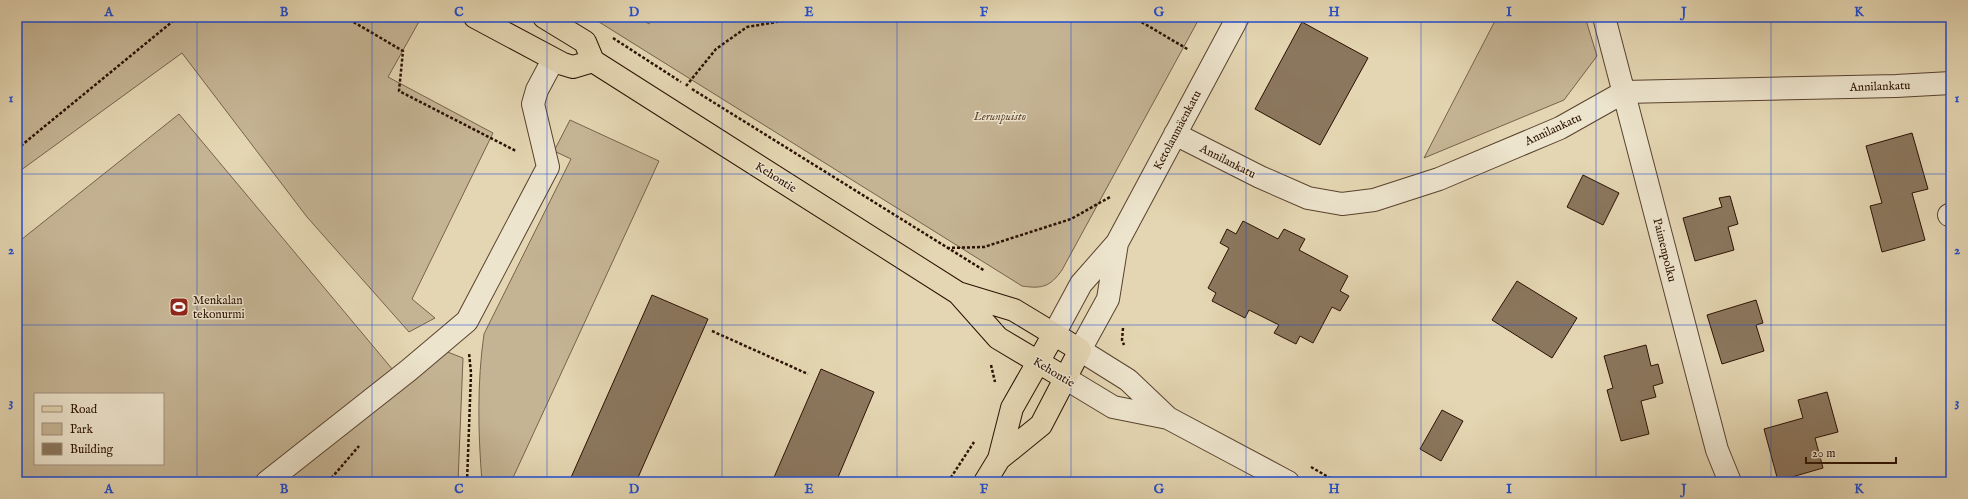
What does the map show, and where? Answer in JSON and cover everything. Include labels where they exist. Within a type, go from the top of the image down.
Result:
[{"type":"main road","points":[[475,17],[553,60],[573,67],[593,62],[585,42],[544,17]]},
{"type":"main road","name":"Kehontie","points":[[593,62],[958,293],[1014,310],[1080,350]]},
{"type":"main road","name":"Kehontie","points":[[958,293],[998,338],[1066,378]]},
{"type":"main road","name":"Ketolanmäenkatu","points":[[985,482],[999,459],[1012,408],[1054,334]]},
{"type":"main road","name":"Ketolanmäenkatu","points":[[999,459],[1041,425],[1080,350]]},
{"type":"street","name":"Ketolanmäenkatu","points":[[1054,334],[1081,284],[1116,243],[1238,17]]},
{"type":"street","name":"Paimenpolku","points":[[1604,17],[1717,450],[1730,482]]},
{"type":"street","points":[[267,482],[409,370],[467,321],[548,167],[533,104],[536,90],[553,60]]},
{"type":"street","name":"Annilankatu","points":[[1175,134],[1260,177],[1308,198],[1342,204],[1374,200],[1439,179],[1560,128],[1624,92],[1896,86],[1951,83]]},
{"type":"street","name":"Ketolanmäenkatu","points":[[1080,350],[1108,299],[1116,243]]},
{"type":"street","name":"Kehontie","points":[[1080,350],[1128,380],[1168,418],[1288,482]]},
{"type":"street","name":"Kehontie","points":[[1066,378],[1113,407],[1168,418]]},
{"type":"path","points":[[17,149],[178,17]]},
{"type":"path","points":[[345,17],[403,51],[399,91],[548,167]]},
{"type":"path","points":[[686,86],[716,49],[747,27],[806,17]]},
{"type":"path","points":[[1133,17],[1191,51]]},
{"type":"path","points":[[607,34],[686,86],[991,275]]},
{"type":"path","points":[[946,248],[984,247],[1071,219],[1110,197]]},
{"type":"path","points":[[1103,308],[1124,319],[1122,340],[1124,348]]},
{"type":"path","points":[[467,321],[471,373],[467,482]]},
{"type":"path","points":[[712,331],[808,374]]},
{"type":"path","points":[[995,383],[988,354],[998,338]]},
{"type":"path","points":[[948,482],[976,439]]},
{"type":"path","points":[[1310,466],[1337,482]]},
{"type":"green space","points":[[17,17],[421,18],[388,77],[493,133],[412,299],[435,318],[409,332],[307,217],[182,53],[17,173]]},
{"type":"green space","name":"Lerunpuisto","points":[[591,17],[638,17],[649,24],[653,17],[1200,17],[1062,270],[1054,280],[1045,286],[1035,287],[1022,286]]},
{"type":"green space","points":[[1497,17],[1585,17],[1597,56],[1564,100],[1424,158]]},
{"type":"green space","name":"Menkalan tekonurmi","points":[[179,114],[393,370],[250,482],[17,482],[17,243]]},
{"type":"green space","points":[[570,120],[659,161],[511,482],[482,482],[479,408],[480,370],[484,334],[571,159],[554,151]]},
{"type":"green space","points":[[445,351],[463,358],[458,482],[285,482]]},
{"type":"building","points":[[1302,22],[1368,58],[1320,145],[1255,109]]},
{"type":"building","points":[[1912,133],[1928,189],[1912,193],[1925,240],[1882,252],[1870,206],[1882,203],[1866,146]]},
{"type":"building","points":[[1583,175],[1619,193],[1603,225],[1567,207]]},
{"type":"building","points":[[1730,196],[1738,224],[1728,227],[1734,250],[1695,261],[1683,218],[1722,207],[1719,198]]},
{"type":"building","points":[[1243,221],[1278,239],[1284,229],[1305,239],[1299,250],[1348,276],[1340,291],[1349,296],[1340,311],[1332,307],[1313,343],[1300,336],[1296,344],[1274,333],[1279,325],[1249,310],[1245,318],[1212,301],[1216,293],[1208,288],[1229,248],[1220,243],[1227,229],[1236,234]]},
{"type":"building","points":[[1517,281],[1577,318],[1552,358],[1492,320]]},
{"type":"building","points":[[652,295],[708,319],[636,482],[569,482]]},
{"type":"building","points":[[1756,300],[1763,323],[1756,325],[1764,351],[1722,364],[1707,315]]},
{"type":"building","points":[[1646,345],[1651,366],[1658,364],[1663,383],[1653,386],[1656,397],[1641,401],[1649,434],[1621,441],[1607,390],[1613,388],[1604,356]]},
{"type":"building","points":[[821,369],[874,392],[836,482],[772,482]]},
{"type":"building","points":[[1827,392],[1838,432],[1815,438],[1823,468],[1778,481],[1764,429],[1803,418],[1798,400]]},
{"type":"building","points":[[1442,410],[1463,421],[1441,461],[1420,449]]},
{"type":"place","name":"Menkalan tekonurmi","points":[[179,307]]}]
